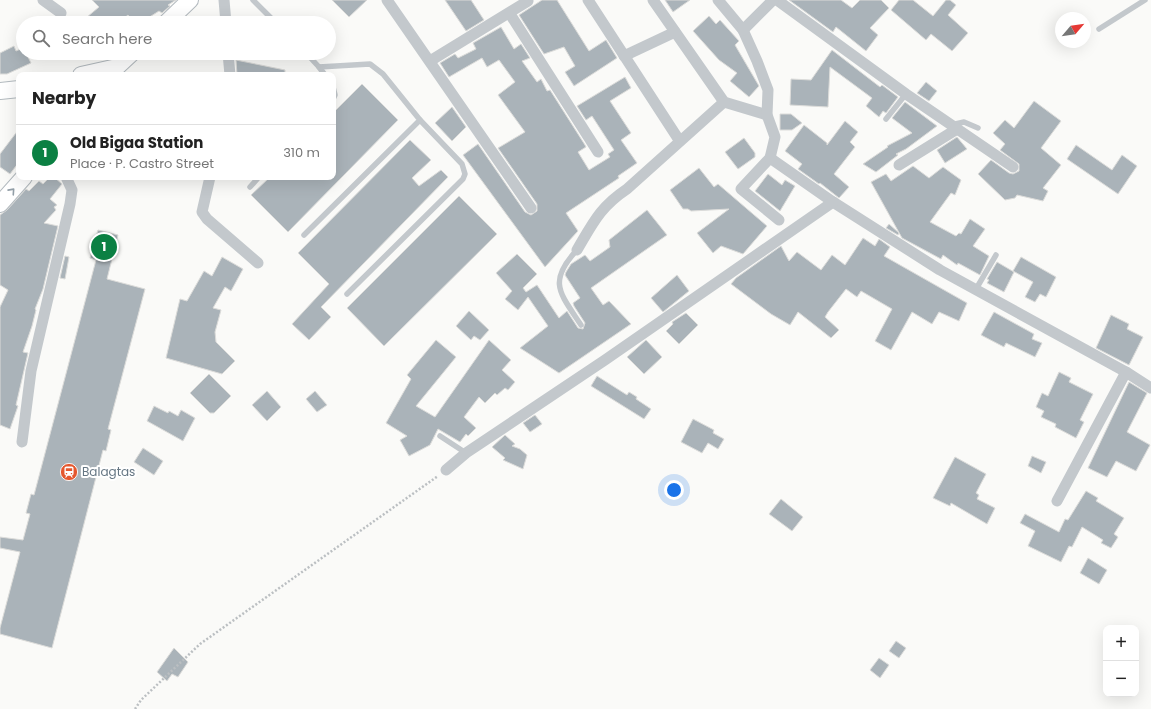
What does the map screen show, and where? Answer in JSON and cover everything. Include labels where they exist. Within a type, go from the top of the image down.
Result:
[{"type":"main road","points":[[173,16],[190,0]]},
{"type":"main road","points":[[113,71],[125,60]]},
{"type":"main road","points":[[0,91],[16,89]]},
{"type":"main road","points":[[0,204],[21,180]]},
{"type":"street","points":[[43,0],[61,13]]},
{"type":"street","points":[[224,0],[225,16]]},
{"type":"street","points":[[387,0],[531,208]]},
{"type":"street","points":[[588,0],[680,140]]},
{"type":"street","points":[[653,0],[724,102],[767,115]]},
{"type":"street","points":[[718,0],[743,30],[768,90],[767,115],[775,137],[770,158],[741,189],[779,220]]},
{"type":"street","points":[[743,30],[773,0]]},
{"type":"street","points":[[777,0],[906,94],[1013,167]]},
{"type":"street","points":[[430,61],[510,14],[528,1]]},
{"type":"street","points":[[510,14],[598,152]]},
{"type":"street","points":[[624,56],[675,32]]},
{"type":"street","points":[[229,60],[230,72]]},
{"type":"street","points":[[577,250],[602,209],[610,200],[627,189],[724,102]]},
{"type":"street","points":[[899,165],[954,127]]},
{"type":"street","points":[[770,158],[833,202],[940,270],[1126,372],[1151,388]]},
{"type":"street","points":[[22,442],[31,371],[70,204],[72,190],[67,180]]},
{"type":"street","points":[[209,180],[202,212],[206,219],[258,263]]},
{"type":"street","points":[[446,470],[466,453],[605,360],[833,202]]},
{"type":"street","points":[[1057,501],[1126,372]]},
{"type":"lane","points":[[253,0],[269,16]]},
{"type":"lane","points":[[1099,29],[1145,0]]},
{"type":"lane","points":[[313,60],[323,72]]},
{"type":"lane","points":[[320,67],[370,64],[383,74],[420,120],[462,164],[465,174],[463,179],[347,294]]},
{"type":"lane","points":[[886,119],[906,94]]},
{"type":"lane","points":[[304,235],[420,120]]},
{"type":"lane","points":[[954,127],[964,122],[978,128]]},
{"type":"lane","points":[[250,187],[257,180]]},
{"type":"lane","points":[[577,250],[561,271],[560,293],[581,325]]},
{"type":"lane","points":[[976,289],[996,255]]},
{"type":"lane","points":[[440,436],[466,453]]},
{"type":"path","points":[[135,709],[141,700],[200,644],[446,470]]},
{"type":"building","points":[[92,0],[176,0],[168,5],[170,6],[162,13],[159,11],[151,16],[88,16],[99,7]]},
{"type":"building","points":[[332,0],[367,0],[349,17]]},
{"type":"building","points":[[445,0],[471,0],[484,20],[466,31]]},
{"type":"building","points":[[542,0],[557,0],[589,51],[606,40],[617,58],[574,86],[565,72],[575,66],[564,47],[544,54],[519,15]]},
{"type":"building","points":[[665,0],[690,0],[673,12]]},
{"type":"building","points":[[789,0],[841,0],[852,8],[860,0],[881,0],[889,8],[870,28],[878,35],[866,51],[836,27],[833,32]]},
{"type":"building","points":[[899,0],[913,0],[933,16],[946,0],[950,0],[956,5],[948,15],[968,33],[952,51],[931,34],[926,40],[891,10]]},
{"type":"building","points":[[709,16],[716,24],[720,20],[739,41],[735,45],[759,86],[749,97],[730,81],[737,73],[719,60],[693,31]]},
{"type":"building","points":[[501,27],[514,49],[521,44],[530,58],[522,61],[537,82],[541,79],[547,91],[550,90],[585,145],[586,147],[578,152],[589,170],[610,157],[608,154],[614,150],[592,116],[586,120],[577,106],[625,77],[631,88],[610,101],[631,133],[621,140],[637,163],[618,176],[619,178],[566,213],[578,231],[545,267],[463,155],[478,144],[525,212],[531,215],[537,211],[537,204],[498,148],[525,132],[498,95],[515,82],[499,60],[487,67],[482,58],[449,77],[440,63],[455,54],[458,58],[476,49],[473,43]]},
{"type":"building","points":[[14,46],[16,51],[16,60],[30,60],[31,63],[7,74],[0,74],[0,53]]},
{"type":"building","points":[[832,50],[880,87],[882,85],[898,97],[886,113],[883,111],[879,117],[866,106],[872,98],[830,67],[828,107],[790,105],[791,79],[811,80]]},
{"type":"building","points":[[236,60],[285,70],[285,72],[237,72]]},
{"type":"building","points":[[926,82],[937,91],[929,101],[917,93]]},
{"type":"building","points":[[362,84],[398,120],[288,232],[251,195],[267,180],[336,180],[336,110]]},
{"type":"building","points":[[1034,101],[1061,121],[1041,148],[1061,165],[1043,188],[1048,191],[1043,201],[1017,195],[1015,198],[1005,200],[978,174],[991,160],[1009,173],[1013,174],[1019,171],[1019,164],[1000,150],[1005,144],[993,133],[1005,120],[1014,128]]},
{"type":"building","points":[[905,102],[937,126],[906,149],[896,154],[898,155],[876,172],[863,164],[888,147],[887,146],[912,133],[892,118]]},
{"type":"building","points":[[452,107],[466,127],[452,141],[435,123]]},
{"type":"building","points":[[780,114],[791,114],[802,123],[792,130],[780,130]]},
{"type":"building","points":[[845,121],[858,132],[850,142],[855,147],[834,174],[849,187],[839,198],[820,183],[819,184],[798,169],[802,164],[785,151],[804,125],[827,143],[827,145]]},
{"type":"building","points":[[16,133],[16,166],[10,174],[0,167],[0,154]]},
{"type":"building","points":[[957,137],[967,149],[945,163],[937,150]]},
{"type":"building","points":[[744,138],[755,153],[755,157],[738,169],[725,152]]},
{"type":"building","points":[[410,140],[431,160],[412,178],[419,186],[441,170],[448,177],[321,307],[331,317],[309,340],[292,324],[329,284],[298,253]]},
{"type":"building","points":[[1076,145],[1112,170],[1122,155],[1137,166],[1118,194],[1067,159]]},
{"type":"building","points":[[913,166],[929,178],[943,167],[961,180],[955,195],[951,193],[930,222],[956,236],[959,233],[961,234],[970,219],[985,229],[973,246],[989,256],[980,275],[958,263],[957,265],[943,255],[941,259],[902,238],[871,182],[886,174],[891,181]]},
{"type":"building","points":[[699,168],[714,187],[718,184],[767,226],[743,254],[721,246],[713,253],[697,233],[729,209],[691,211],[688,209],[683,209],[670,190]]},
{"type":"building","points":[[768,174],[782,185],[785,180],[795,186],[780,211],[755,191]]},
{"type":"building","points":[[47,180],[57,180],[62,184],[50,199],[57,205],[54,207],[56,210],[44,223],[58,226],[43,289],[35,309],[32,326],[23,352],[28,353],[16,405],[18,406],[10,429],[0,425],[0,307],[8,290],[0,285],[0,215],[7,210],[26,189],[29,191],[39,181],[43,184]]},
{"type":"building","points":[[459,196],[497,234],[384,346],[347,308]]},
{"type":"building","points":[[647,210],[667,235],[591,288],[603,305],[609,301],[631,324],[559,373],[520,348],[548,326],[528,297],[518,310],[505,299],[512,291],[496,273],[517,254],[537,274],[523,288],[526,292],[537,285],[559,318],[567,311],[578,328],[583,329],[585,323],[573,303],[580,298],[565,275],[566,272],[571,264],[585,255],[590,261],[610,247],[609,240]]},
{"type":"building","points":[[889,224],[899,233],[898,235],[886,228]]},
{"type":"building","name":"Balagtas","points":[[98,230],[118,235],[107,279],[145,289],[108,429],[111,430],[106,451],[103,450],[52,648],[0,634],[0,628],[20,552],[0,548],[0,537],[23,540],[30,514],[26,513],[31,494],[34,495],[96,260],[90,258]]},
{"type":"building","points":[[863,238],[875,246],[879,239],[890,247],[884,256],[967,303],[959,321],[939,312],[932,324],[912,312],[891,350],[875,341],[892,309],[861,291],[857,297],[846,289],[828,312],[825,317],[839,330],[831,338],[798,312],[790,325],[771,314],[731,284],[736,278],[781,246],[789,261],[797,252],[821,270],[832,255],[845,265]]},
{"type":"building","points":[[65,256],[69,257],[65,279],[60,278]]},
{"type":"building","points":[[222,257],[243,269],[231,291],[225,287],[213,308],[221,310],[215,332],[216,342],[235,361],[222,374],[166,358],[180,299],[187,301],[204,271],[212,276]]},
{"type":"building","points":[[1021,257],[1056,277],[1046,297],[1040,294],[1035,302],[1025,297],[1033,282],[1013,271]]},
{"type":"building","points":[[997,262],[1014,272],[1004,292],[987,283],[989,280],[987,279]]},
{"type":"building","points":[[677,275],[689,291],[663,312],[651,298]]},
{"type":"building","points":[[469,311],[489,330],[480,340],[474,336],[471,340],[456,326]]},
{"type":"building","points":[[994,312],[1034,334],[1032,339],[1042,343],[1035,357],[1006,343],[1004,347],[981,335]]},
{"type":"building","points":[[686,313],[698,325],[679,344],[666,331],[673,324],[672,322]]},
{"type":"building","points":[[1111,315],[1129,324],[1127,329],[1143,337],[1129,365],[1096,348]]},
{"type":"building","points":[[436,340],[456,357],[416,406],[435,417],[489,340],[511,360],[502,370],[515,382],[508,390],[505,388],[497,395],[495,393],[485,403],[479,397],[464,417],[476,428],[468,436],[466,434],[460,442],[438,429],[430,445],[409,456],[400,440],[407,436],[386,423],[411,379],[407,375]]},
{"type":"building","points":[[646,340],[662,357],[644,374],[627,357]]},
{"type":"building","points":[[1059,372],[1071,378],[1069,382],[1093,394],[1080,420],[1084,422],[1076,438],[1055,427],[1056,424],[1041,417],[1044,411],[1036,407],[1042,393],[1048,396]]},
{"type":"building","points":[[209,374],[231,396],[214,413],[210,413],[190,393]]},
{"type":"building","points":[[597,376],[627,395],[629,392],[637,397],[636,399],[651,409],[644,419],[591,386]]},
{"type":"building","points":[[1129,382],[1147,393],[1127,432],[1150,445],[1136,471],[1116,461],[1107,477],[1088,468]]},
{"type":"building","points":[[267,391],[281,407],[267,421],[252,405]]},
{"type":"building","points":[[315,391],[327,405],[317,412],[306,399]]},
{"type":"building","points":[[154,406],[178,416],[181,410],[195,418],[183,441],[147,421]]},
{"type":"building","points":[[535,415],[542,424],[530,432],[523,423]]},
{"type":"building","points":[[693,419],[714,430],[713,433],[724,439],[718,449],[708,443],[702,453],[681,442]]},
{"type":"building","points":[[505,435],[515,444],[512,446],[520,449],[527,455],[523,469],[503,460],[505,458],[492,447]]},
{"type":"building","points":[[143,448],[163,461],[154,475],[134,462]]},
{"type":"building","points":[[1032,456],[1046,462],[1041,473],[1028,466]]},
{"type":"building","points":[[955,457],[986,474],[976,493],[979,495],[977,499],[995,508],[987,524],[951,503],[950,506],[933,498]]},
{"type":"building","points":[[1086,491],[1098,498],[1096,501],[1124,518],[1114,534],[1118,537],[1111,548],[1101,543],[1103,540],[1082,527],[1072,547],[1069,546],[1061,562],[1028,546],[1035,531],[1020,523],[1025,514],[1059,532],[1065,519],[1068,520]]},
{"type":"building","points":[[781,499],[803,517],[792,531],[769,514]]},
{"type":"building","points":[[1088,558],[1107,570],[1099,584],[1080,573]]},
{"type":"building","points":[[896,641],[906,648],[899,658],[889,651]]},
{"type":"building","points":[[174,648],[188,662],[178,677],[172,674],[167,681],[157,672]]},
{"type":"building","points":[[879,658],[889,665],[880,678],[870,670]]},
{"type":"place","name":"Old Bigaa Station","points":[[104,247]]},
{"type":"place","name":"Balagtas","points":[[69,472]]}]
